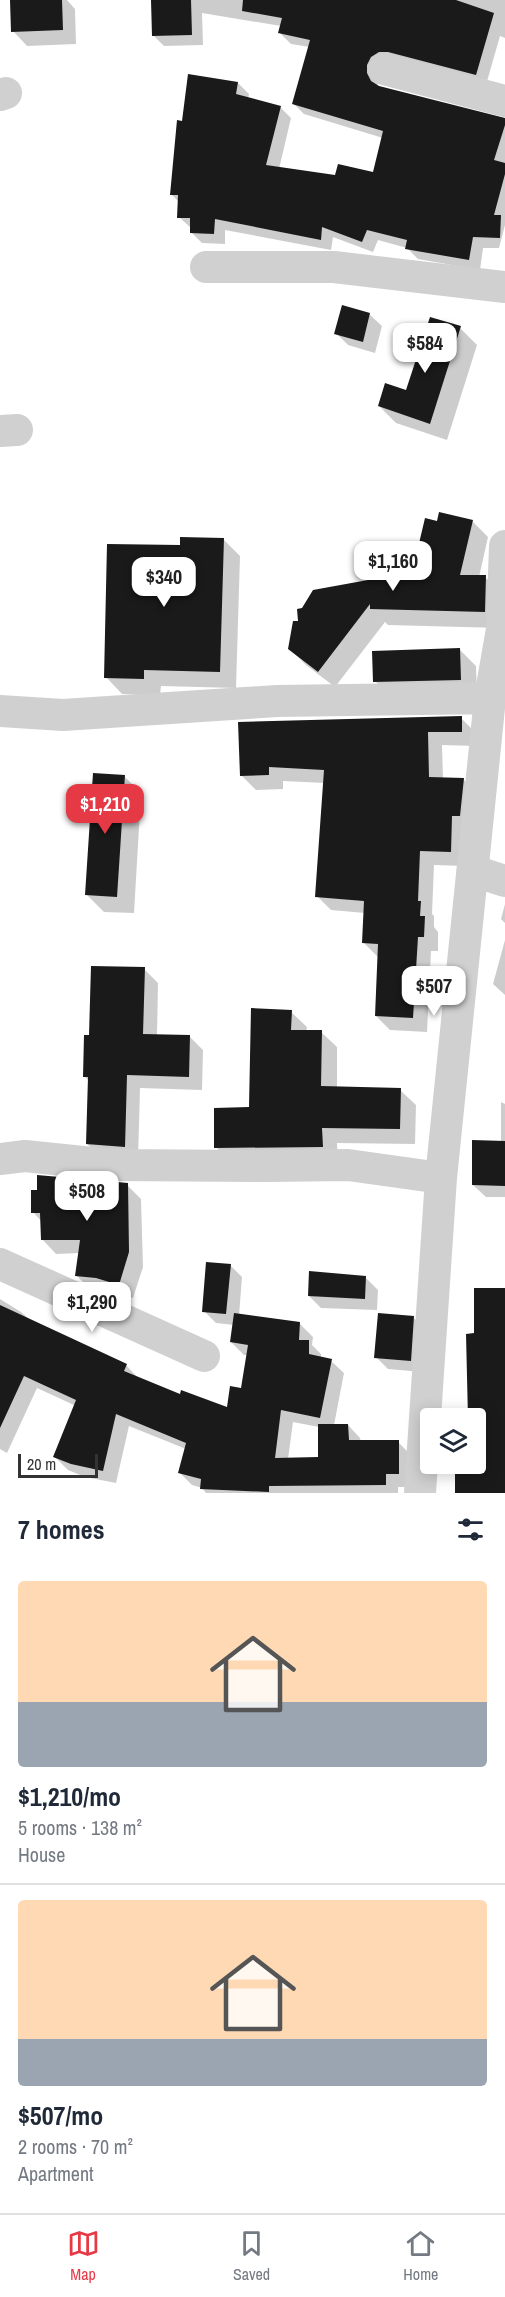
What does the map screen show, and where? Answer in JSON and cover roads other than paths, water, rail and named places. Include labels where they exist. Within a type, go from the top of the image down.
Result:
[{"type":"street","points":[[384,69],[505,101]]},
{"type":"street","points":[[206,267],[334,267],[505,287]]},
{"type":"street","points":[[420,1493],[441,1178],[490,698],[503,629],[505,546]]},
{"type":"street","points":[[0,711],[63,715],[277,701],[490,698]]},
{"type":"street","points":[[474,871],[505,881]]},
{"type":"street","points":[[0,1159],[25,1156],[112,1165],[348,1165],[441,1178]]},
{"type":"street","points":[[0,1264],[204,1356]]}]
